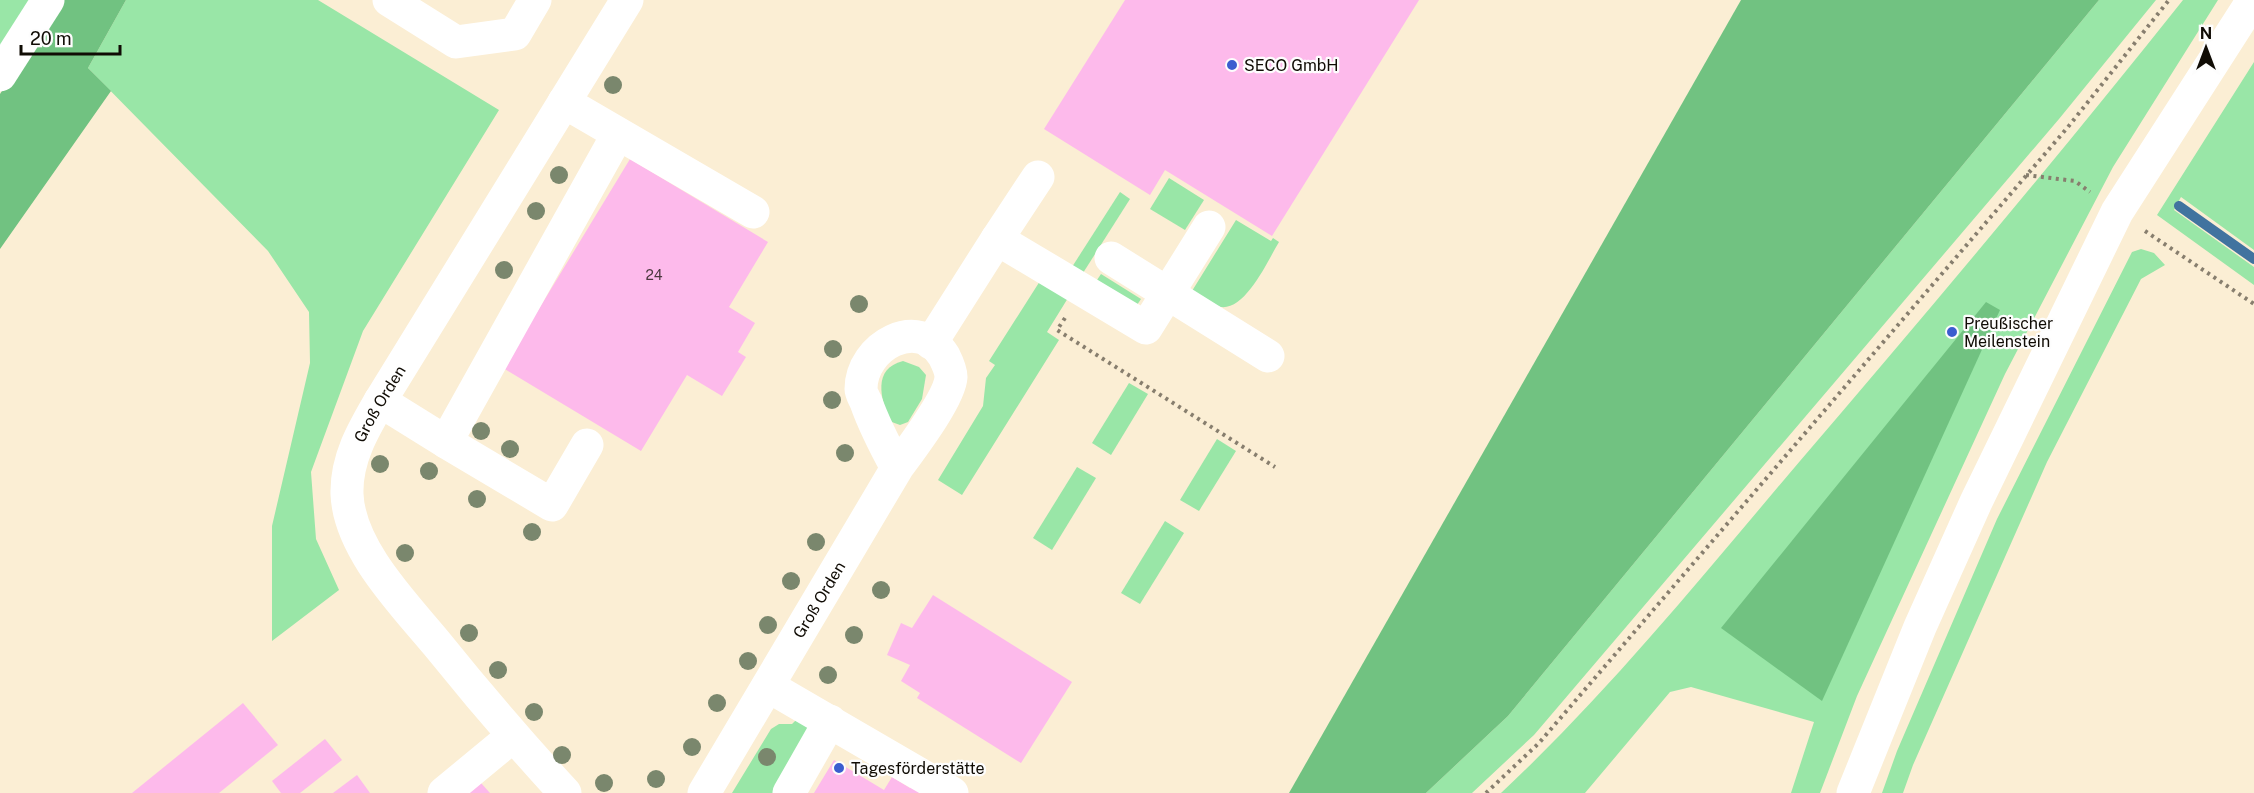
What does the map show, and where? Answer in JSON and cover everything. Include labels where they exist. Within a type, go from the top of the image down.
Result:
[{"type":"street","points":[[0,75],[48,0]]},
{"type":"street","points":[[388,0],[456,42],[515,34],[535,0]]},
{"type":"street","name":"Groß Orden","points":[[565,793],[513,736],[381,576],[357,535],[347,495],[354,449],[380,401],[627,0]]},
{"type":"street","points":[[1853,793],[1920,627],[1976,502],[2117,212],[2253,0]]},
{"type":"street","points":[[564,102],[753,212]]},
{"type":"street","points":[[446,442],[618,134]]},
{"type":"street","points":[[897,468],[875,429],[861,389],[866,368],[874,354],[889,341],[905,336],[926,339],[931,343],[1038,177]]},
{"type":"street","points":[[997,239],[1146,328],[1209,227]]},
{"type":"street","points":[[1111,258],[1268,356]]},
{"type":"street","name":"Groß Orden","points":[[704,793],[897,468],[928,424],[947,390],[951,377],[948,363],[931,343]]},
{"type":"street","points":[[380,401],[552,505],[587,445]]},
{"type":"street","points":[[768,686],[952,793]]},
{"type":"street","points":[[789,793],[830,721]]},
{"type":"street","points":[[444,793],[513,736]]},
{"type":"path","points":[[1486,793],[1539,742],[2026,175],[2169,0]]},
{"type":"path","points":[[2026,175],[2075,181],[2254,304]]},
{"type":"path","points":[[1083,290],[1057,330],[1275,467]]},
{"type":"green space","points":[[0,0],[37,0],[0,59]]},
{"type":"green space","points":[[61,0],[126,0],[88,68],[111,91],[0,249],[0,94]]},
{"type":"green space","points":[[126,0],[318,0],[499,110],[363,331],[311,472],[316,539],[339,590],[272,641],[272,526],[310,363],[309,312],[268,251],[88,68]]},
{"type":"green space","points":[[1741,0],[2099,0],[1508,716],[1426,793],[1289,793]]},
{"type":"green space","points":[[2099,0],[2156,0],[2059,119],[1534,735],[1472,793],[1426,793],[1508,716]]},
{"type":"green space","points":[[2183,0],[2218,0],[2113,167],[2005,374],[1857,696],[1820,793],[1791,793],[1814,722],[1691,687],[1670,692],[1585,793],[1501,793],[1580,714],[1692,589],[1994,232]]},
{"type":"green space","points":[[2254,62],[2254,250],[2181,197],[2174,210],[2254,267],[2254,285],[2157,215]]},
{"type":"green space","points":[[1169,178],[1204,200],[1185,230],[1150,209]]},
{"type":"green space","points":[[1120,192],[1130,199],[1083,273],[1072,267]]},
{"type":"green space","points":[[1236,220],[1271,241],[1273,238],[1279,242],[1255,282],[1239,301],[1230,306],[1221,307],[1213,305],[1192,291]]},
{"type":"green space","points":[[2141,249],[2154,253],[2165,265],[2141,279],[2047,462],[1913,765],[1903,793],[1882,793],[1897,751],[1997,519],[2132,252]]},
{"type":"green space","points":[[1101,274],[1141,299],[1135,308],[1095,283]]},
{"type":"green space","points":[[1040,281],[1068,298],[1047,332],[1059,340],[962,495],[938,480],[983,406],[986,378],[995,365],[989,361]]},
{"type":"green space","points":[[1986,302],[2000,310],[1822,701],[1721,628]]},
{"type":"green space","points":[[903,361],[919,367],[926,375],[922,399],[908,422],[900,425],[889,421],[883,403],[881,385],[887,371],[893,365]]},
{"type":"green space","points":[[1129,383],[1148,394],[1111,455],[1092,443]]},
{"type":"green space","points":[[1217,439],[1236,451],[1199,511],[1180,500]]},
{"type":"green space","points":[[1077,467],[1096,478],[1052,550],[1033,538]]},
{"type":"green space","points":[[1165,521],[1184,533],[1140,604],[1121,593]]},
{"type":"green space","points":[[798,718],[810,730],[777,793],[732,793],[771,729],[779,724],[792,724]]},
{"type":"building","name":"SECO GmbH","points":[[1125,0],[1419,0],[1272,236],[1165,170],[1150,195],[1044,129]]},
{"type":"building","points":[[630,159],[768,242],[729,307],[755,323],[738,352],[746,357],[722,396],[687,375],[641,451],[503,368]]},
{"type":"building","points":[[933,595],[1072,682],[1021,763],[917,698],[920,693],[901,681],[910,665],[887,655],[901,623],[912,628]]},
{"type":"building","points":[[243,703],[278,745],[219,793],[132,793]]},
{"type":"building","points":[[325,739],[342,760],[300,793],[281,793],[272,781]]},
{"type":"building","name":"Tagesförderstätte","points":[[834,760],[884,790],[892,777],[910,788],[912,784],[927,793],[814,793]]},
{"type":"building","points":[[357,775],[370,793],[333,793]]},
{"type":"building","points":[[481,783],[490,793],[469,793]]},
{"type":"waterway","points":[[2179,206],[2254,259]]},
{"type":"place","name":"SECO GmbH","points":[[1232,65]]},
{"type":"place","name":"Preußischer Meilenstein","points":[[1952,332]]},
{"type":"place","name":"Tagesförderstätte","points":[[839,768]]}]
